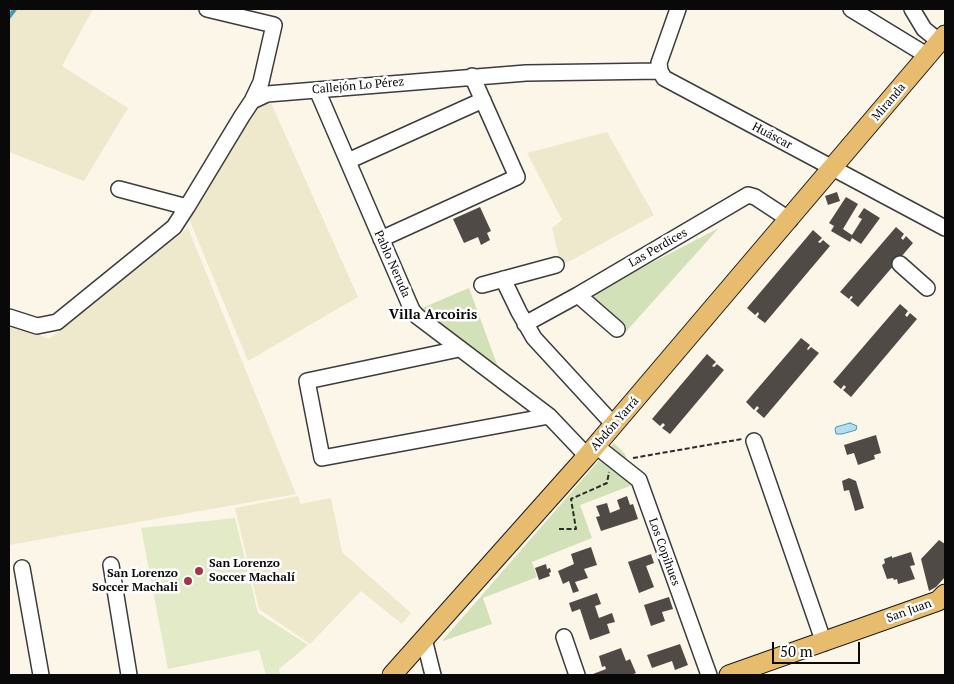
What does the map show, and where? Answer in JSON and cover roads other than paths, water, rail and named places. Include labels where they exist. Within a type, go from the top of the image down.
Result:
[{"type":"main road","name":"Miranda","points":[[833,168],[920,51],[943,38]]},
{"type":"main road","name":"Abdón Yarrá","points":[[392,675],[592,451],[833,168]]},
{"type":"main road","name":"San Juan","points":[[729,675],[824,643],[938,601],[945,594]]},
{"type":"street","points":[[9,317],[37,326],[57,322],[174,227],[187,207],[252,101],[261,82],[274,24],[263,15],[207,9]]},
{"type":"street","points":[[660,71],[661,58],[678,9]]},
{"type":"street","points":[[851,9],[920,51]]},
{"type":"street","points":[[918,12],[920,51]]},
{"type":"street","points":[[918,12],[924,29],[943,38]]},
{"type":"street","name":"Callejón Lo Pérez","points":[[252,101],[267,94],[472,76],[559,72],[660,71]]},
{"type":"street","name":"Huáscar","points":[[660,71],[661,75],[669,81],[945,228]]},
{"type":"street","points":[[381,239],[517,177],[472,76]]},
{"type":"street","name":"Pablo Neruda","points":[[317,90],[412,310],[422,321],[549,416],[592,451]]},
{"type":"street","points":[[348,161],[483,100]]},
{"type":"street","points":[[119,189],[187,207]]},
{"type":"street","name":"Las Perdices","points":[[525,324],[748,196],[755,197],[790,220]]},
{"type":"street","points":[[900,264],[927,288]]},
{"type":"street","points":[[482,285],[556,265]]},
{"type":"street","points":[[503,279],[525,324],[538,342],[614,424]]},
{"type":"street","points":[[578,295],[617,329]]},
{"type":"street","points":[[459,349],[307,380],[322,458],[549,416]]},
{"type":"street","points":[[754,441],[824,643]]},
{"type":"street","name":"Los Copihues","points":[[592,451],[639,480],[709,675]]},
{"type":"street","points":[[111,565],[129,675]]},
{"type":"street","points":[[22,568],[40,675]]},
{"type":"street","points":[[564,637],[577,675]]},
{"type":"street","points":[[424,639],[433,675]]},
{"type":"water","points":[[850,423],[857,426],[856,430],[836,434],[836,427]]},
{"type":"waterway","points":[[9,17],[15,9]]},
{"type":"place","name":"San Lorenzo Soccer Machalí","points":[[199,571]]},
{"type":"place","name":"San Lorenzo Soccer Machali","points":[[188,581]]},
{"type":"district","name":"Villa Arcoiris","points":[[433,315]]}]
